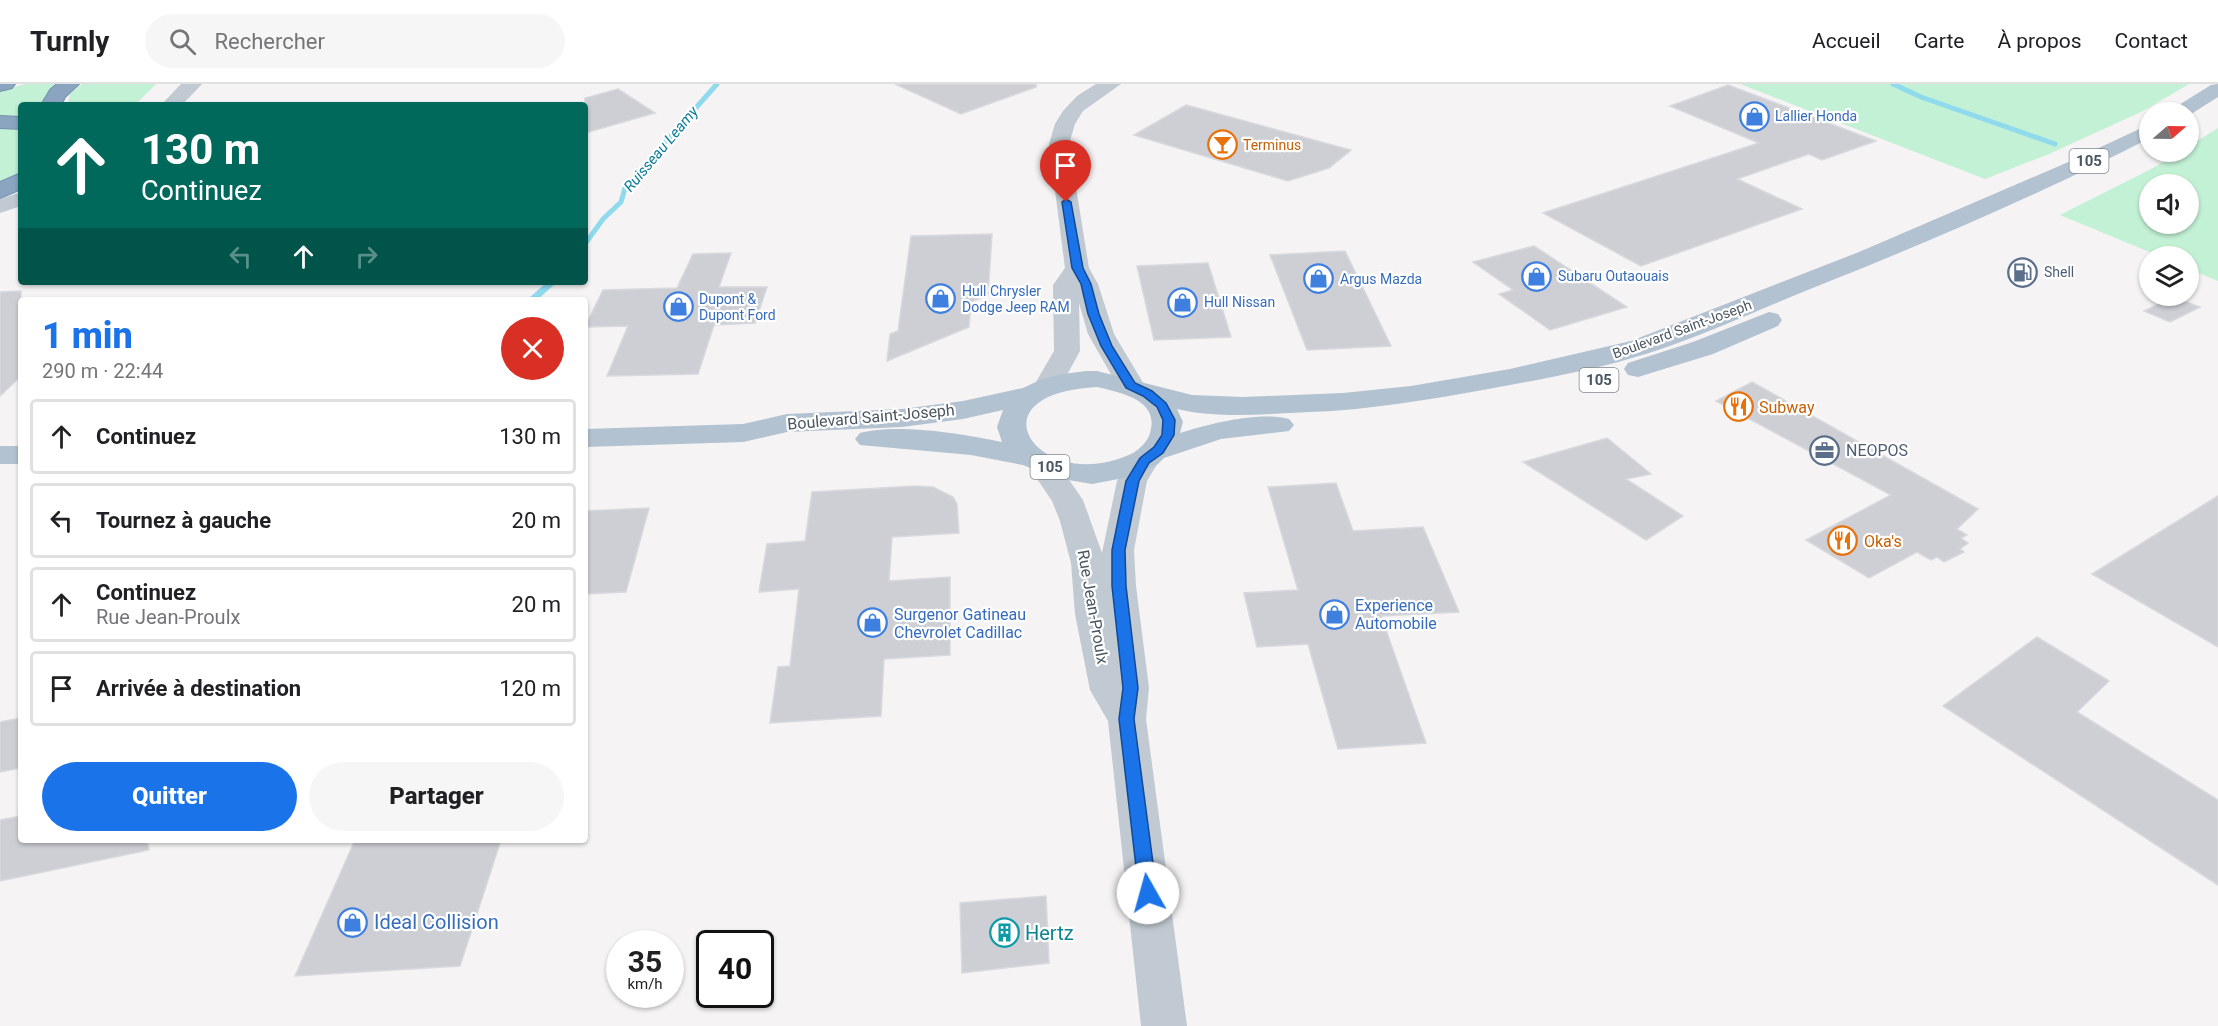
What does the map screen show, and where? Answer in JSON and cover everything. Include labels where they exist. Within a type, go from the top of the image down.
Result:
[{"type":"highway","points":[[0,85],[5,84]]},
{"type":"highway","points":[[53,102],[57,94],[69,84]]},
{"type":"highway","points":[[0,122],[18,123]]},
{"type":"highway","points":[[0,190],[18,181]]},
{"type":"main road","points":[[2197,102],[2218,89]]},
{"type":"main road","name":"Boulevard Saint-Joseph","points":[[1139,389],[1192,404],[1244,406],[1343,402],[1510,377],[1592,360],[1640,347],[1868,257],[2081,165],[2139,136]]},
{"type":"main road","name":"Boulevard Saint-Joseph","points":[[1151,455],[1217,431],[1412,413],[1576,385],[1663,362],[1816,301],[2029,208],[2104,174],[2139,155]]},
{"type":"main road","name":"105","points":[[1139,389],[1097,379],[1080,380],[1040,390],[1020,405],[1012,418],[1011,432],[1017,446],[1036,461],[1064,471],[1085,474],[1107,472],[1151,455]]},
{"type":"main road","points":[[1139,389],[1162,405],[1169,420],[1168,435],[1151,455]]},
{"type":"main road","name":"Boulevard Saint-Joseph","points":[[588,438],[743,433],[787,423],[902,418],[953,411],[1040,390]]},
{"type":"main road","name":"Boulevard Saint-Joseph","points":[[743,433],[784,441],[906,438],[963,443],[1036,461]]},
{"type":"main road","points":[[0,455],[18,454]]},
{"type":"street","points":[[174,102],[192,84]]},
{"type":"street","points":[[1111,84],[1077,106],[1060,132],[1062,180],[1077,268],[1086,284],[1101,334],[1139,389]]},
{"type":"street","points":[[0,206],[18,200]]},
{"type":"street","points":[[1040,390],[1067,351],[1066,285],[1077,268]]},
{"type":"street","name":"Rue Jean-Proulx","points":[[1151,455],[1132,481],[1118,550],[1119,586],[1131,688],[1127,719],[1164,1026]]},
{"type":"street","name":"Rue Jean-Proulx","points":[[1036,461],[1067,500],[1076,521],[1088,563],[1092,614],[1108,690],[1127,719]]},
{"type":"green space","points":[[25,84],[61,84],[50,91],[44,102],[18,102],[18,118],[0,118],[0,91]]},
{"type":"green space","points":[[82,84],[156,84],[138,102],[69,102],[70,94]]},
{"type":"green space","points":[[1740,84],[2189,84],[2158,102],[2139,102],[2139,113],[2049,154],[1985,179]]},
{"type":"green space","points":[[0,127],[18,130],[18,173],[0,183]]},
{"type":"green space","points":[[2218,128],[2218,281],[2199,273],[2199,246],[2139,248],[2060,215],[2139,175],[2139,234],[2199,234],[2199,174],[2141,174],[2163,162],[2199,162],[2199,140]]},
{"type":"building","points":[[895,84],[1036,84],[1036,87],[961,114]]},
{"type":"building","points":[[1728,85],[1876,141],[1822,160],[1809,154],[1737,179],[1802,209],[1641,266],[1543,213],[1759,143],[1670,106]]},
{"type":"building","points":[[618,89],[655,113],[588,132],[588,102],[585,102],[585,98]]},
{"type":"building","points":[[1186,105],[1351,150],[1329,168],[1288,181],[1134,135]]},
{"type":"building","name":"Hull Chrysler Dodge Jeep RAM","points":[[992,234],[988,295],[971,302],[969,327],[887,361],[890,334],[898,331],[911,236]]},
{"type":"building","name":"Subaru Outaouais","points":[[1534,246],[1627,307],[1550,330],[1499,294],[1513,290],[1473,262]]},
{"type":"building","name":"Argus Mazda","points":[[1345,251],[1391,346],[1307,350],[1270,255]]},
{"type":"building","name":"Dupont & Dupont Ford","points":[[731,253],[719,287],[767,287],[755,323],[714,325],[698,374],[607,376],[628,326],[588,327],[588,321],[603,290],[677,288],[693,254]]},
{"type":"building","name":"Hull Nissan","points":[[1208,263],[1231,337],[1154,340],[1137,266]]},
{"type":"building","points":[[21,291],[21,297],[18,297],[18,379],[0,396],[0,292]]},
{"type":"building","points":[[2154,306],[2200,307],[2170,322],[2144,311]]},
{"type":"building","points":[[1752,382],[1978,509],[1957,529],[1967,535],[1961,538],[1968,543],[1960,549],[1964,552],[1944,562],[1937,557],[1931,560],[1917,552],[1869,578],[1806,540],[1891,495],[1716,401]]},
{"type":"building","points":[[1607,438],[1651,474],[1626,479],[1683,516],[1646,540],[1523,462]]},
{"type":"building","name":"Experience Automobile","points":[[1336,483],[1353,531],[1423,527],[1459,612],[1381,616],[1426,743],[1338,749],[1308,644],[1257,647],[1244,593],[1298,590],[1268,487]]},
{"type":"building","name":"Surgenor Gatineau Chevrolet Cadillac","points":[[933,487],[953,497],[957,504],[959,533],[892,537],[889,581],[950,577],[950,655],[884,659],[881,716],[770,723],[778,667],[790,666],[799,589],[759,592],[767,544],[805,541],[812,492]]},
{"type":"building","points":[[2218,496],[2218,647],[2092,574]]},
{"type":"building","points":[[649,508],[626,592],[588,594],[588,511]]},
{"type":"building","points":[[2037,637],[2109,681],[2077,712],[2218,800],[2218,885],[1943,706]]},
{"type":"building","points":[[18,719],[18,769],[0,772],[0,722]]},
{"type":"building","points":[[18,817],[18,843],[148,843],[149,850],[0,881],[0,820]]},
{"type":"building","points":[[354,843],[500,843],[460,966],[295,976]]},
{"type":"building","name":"Hertz","points":[[1046,896],[1049,963],[962,973],[960,903]]},
{"type":"waterway","name":"Ruisseau Leamy","points":[[588,240],[603,219],[621,202],[625,188],[717,84]]},
{"type":"waterway","points":[[1893,84],[1921,97],[2055,144]]},
{"type":"waterway","name":"Ruisseau Leamy","points":[[535,297],[549,285]]},
{"type":"place","name":"Lallier Honda","points":[[1754,116]]},
{"type":"place","name":"Terminus","points":[[1222,145]]},
{"type":"place","name":"Shell","points":[[2023,272]]},
{"type":"place","name":"Subaru Outaouais","points":[[1537,276]]},
{"type":"place","name":"Argus Mazda","points":[[1319,279]]},
{"type":"place","name":"Hull Chrysler Dodge Jeep RAM","points":[[941,299]]},
{"type":"place","name":"Hull Nissan","points":[[1183,302]]},
{"type":"place","name":"Dupont & Dupont Ford","points":[[678,307]]},
{"type":"place","name":"Subway","points":[[1738,407]]},
{"type":"place","name":"NEOPOS","points":[[1825,450]]},
{"type":"place","name":"Oka's","points":[[1843,541]]},
{"type":"place","name":"Experience Automobile","points":[[1334,614]]},
{"type":"place","name":"Surgenor Gatineau Chevrolet Cadillac","points":[[873,623]]},
{"type":"place","name":"Ideal Collision","points":[[353,922]]},
{"type":"place","name":"Hertz","points":[[1004,933]]},
{"type":"route","points":[[1066,202],[1077,268],[1086,284],[1106,346],[1131,386],[1148,393],[1162,405],[1169,420],[1168,435],[1159,450],[1144,461],[1132,481],[1118,550],[1119,586],[1131,688],[1127,719],[1148,893]]}]
